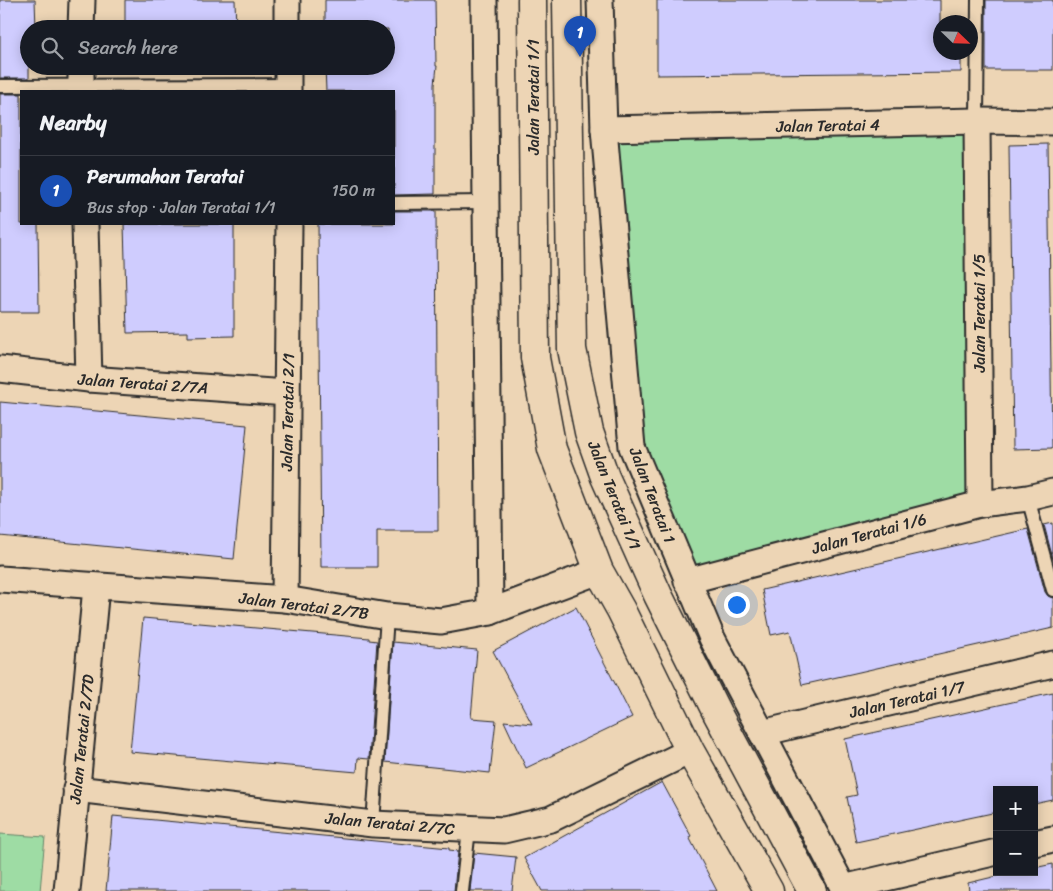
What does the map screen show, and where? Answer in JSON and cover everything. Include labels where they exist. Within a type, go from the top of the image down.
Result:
[{"type":"street","points":[[81,20],[82,0]]},
{"type":"street","points":[[287,0],[288,20]]},
{"type":"street","points":[[484,0],[490,612]]},
{"type":"street","name":"Jalan Teratai 1/1","points":[[532,0],[535,358],[552,449],[599,571],[621,610],[690,751],[769,891]]},
{"type":"street","name":"Jalan Teratai 1/1","points":[[567,0],[572,349],[589,432],[604,477],[658,595],[717,713],[812,891]]},
{"type":"street","name":"Jalan Teratai 1","points":[[600,0],[604,129],[632,447],[712,638],[844,889]]},
{"type":"street","name":"Jalan Teratai 1/5","points":[[977,122],[980,504]]},
{"type":"street","name":"Jalan Teratai 4","points":[[604,129],[1053,122]]},
{"type":"street","points":[[85,225],[89,380]]},
{"type":"street","name":"Jalan Teratai 2/1","points":[[284,599],[289,225]]},
{"type":"street","name":"Jalan Teratai 2/7A","points":[[0,369],[89,380],[287,393]]},
{"type":"street","name":"Jalan Teratai 1/6","points":[[687,581],[980,504],[1028,498],[1053,492]]},
{"type":"street","name":"Jalan Teratai 2/7B","points":[[0,579],[284,599],[387,616],[441,621],[490,612],[599,571]]},
{"type":"street","name":"Jalan Teratai 2/7D","points":[[67,891],[96,587]]},
{"type":"street","name":"Jalan Teratai 1/7","points":[[762,733],[1053,664]]},
{"type":"street","name":"Jalan Teratai 2/7C","points":[[76,789],[373,824],[504,830],[551,819],[690,751]]},
{"type":"street","points":[[1038,842],[1053,838]]},
{"type":"street","points":[[844,889],[993,853]]},
{"type":"lane","points":[[977,122],[978,0]]},
{"type":"lane","points":[[0,86],[81,81],[288,81]]},
{"type":"lane","points":[[395,203],[486,202]]},
{"type":"lane","points":[[1028,498],[1053,590]]},
{"type":"lane","points":[[373,824],[387,616]]},
{"type":"lane","points":[[462,891],[469,829]]},
{"type":"green space","points":[[967,133],[970,497],[693,570],[641,444],[615,140]]},
{"type":"green space","points":[[0,834],[45,837],[40,891],[0,891]]},
{"type":"building","points":[[0,0],[35,0],[36,20],[20,20],[20,75],[29,75],[29,78],[0,78]]},
{"type":"building","points":[[125,0],[235,0],[236,20],[125,20]]},
{"type":"building","points":[[325,0],[435,0],[437,66],[435,84],[435,194],[395,195],[395,90],[326,90],[325,75],[395,75],[395,20],[325,20]]},
{"type":"building","points":[[657,0],[940,0],[940,15],[933,15],[933,60],[961,60],[961,72],[657,75]]},
{"type":"building","points":[[986,0],[1053,0],[1053,70],[986,70]]},
{"type":"building","points":[[0,94],[20,94],[20,225],[38,225],[39,312],[0,312]]},
{"type":"building","points":[[1048,144],[1052,448],[1013,449],[1009,145]]},
{"type":"building","points":[[395,211],[436,211],[438,531],[377,531],[377,567],[321,567],[318,225],[395,225]]},
{"type":"building","points":[[124,225],[234,225],[234,336],[188,337],[188,332],[127,333]]},
{"type":"building","points":[[0,402],[247,425],[234,559],[0,536]]},
{"type":"building","points":[[1053,523],[1053,559],[1044,525]]},
{"type":"building","points":[[1028,529],[1045,592],[1053,598],[1053,628],[802,685],[790,631],[771,635],[762,590]]},
{"type":"building","points":[[576,607],[632,717],[526,768],[504,721],[532,724],[493,651]]},
{"type":"building","points":[[143,618],[369,638],[369,640],[377,641],[369,759],[358,758],[357,772],[130,752]]},
{"type":"building","points":[[393,642],[477,650],[471,718],[496,720],[490,773],[385,762]]},
{"type":"building","points":[[1053,693],[1053,800],[1038,803],[1038,786],[993,786],[993,813],[856,842],[847,797],[857,795],[845,739]]},
{"type":"building","points":[[662,782],[691,836],[689,837],[717,891],[542,891],[524,858]]},
{"type":"building","points":[[113,816],[449,848],[449,850],[458,851],[454,891],[106,891]]},
{"type":"building","points":[[474,853],[516,857],[512,891],[470,891]]},
{"type":"building","points":[[1053,864],[1053,891],[969,891],[968,883],[997,876],[1038,876],[1038,867]]},
{"type":"place","name":"Perumahan Teratai","points":[[580,57]]}]
